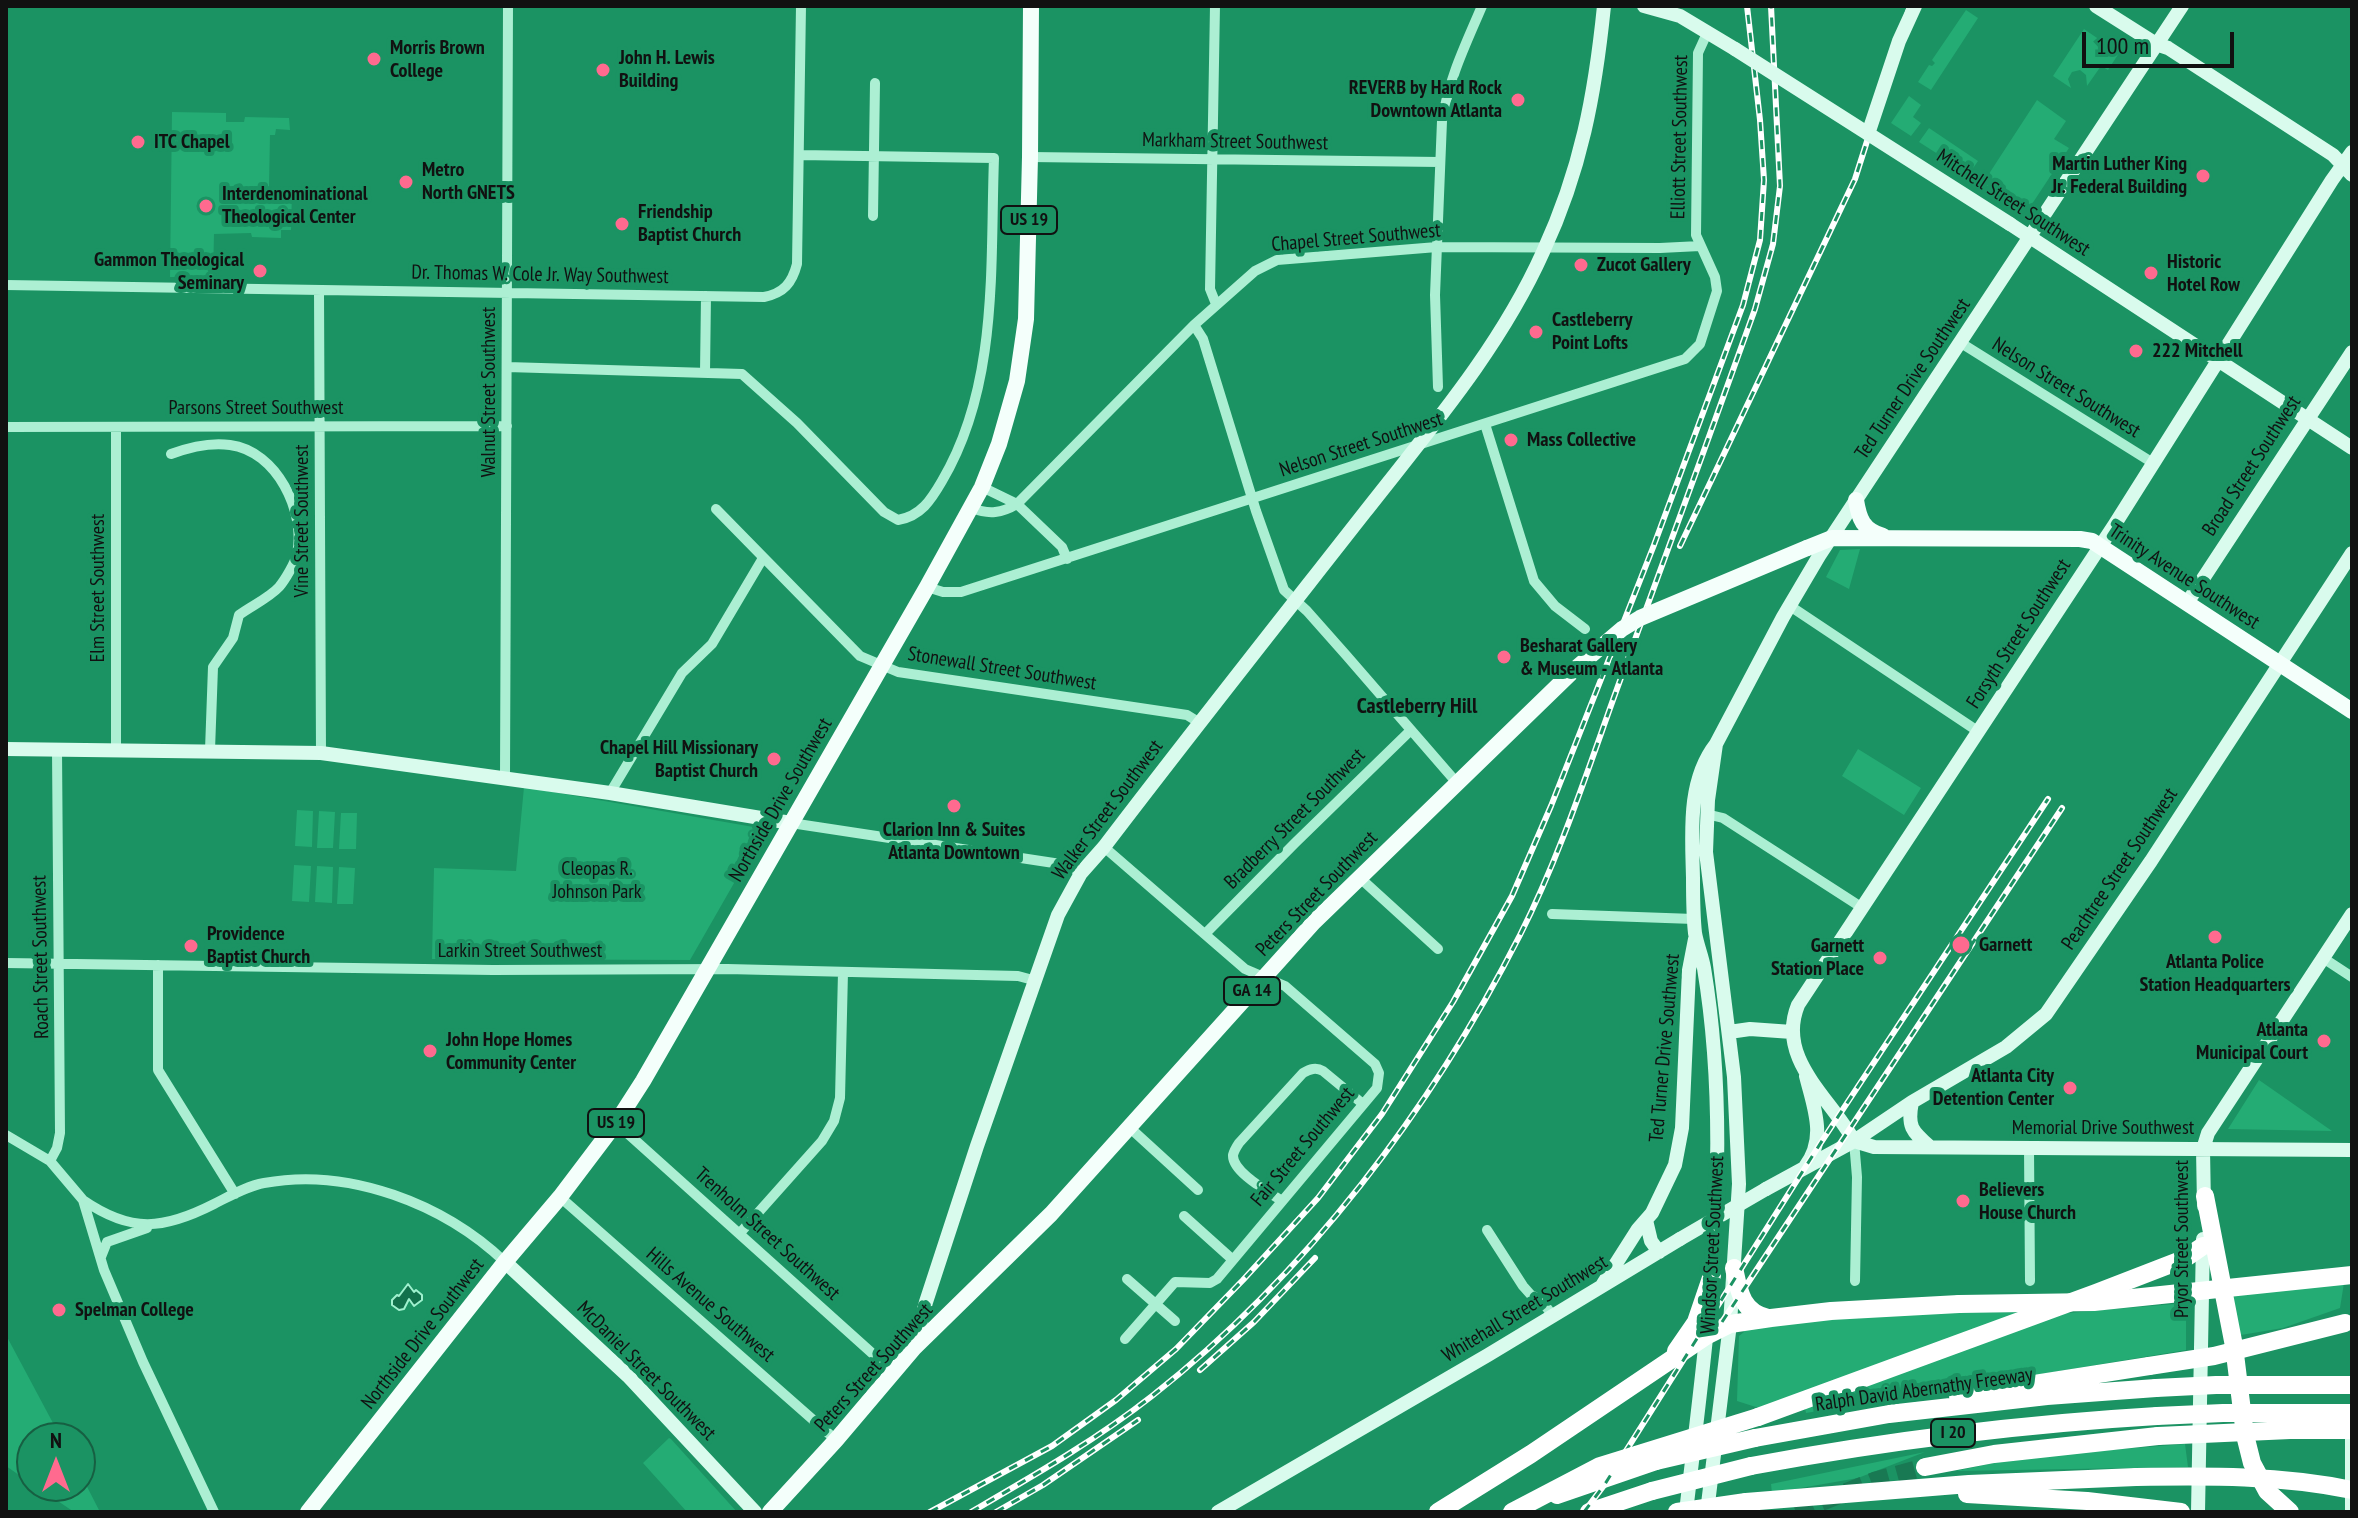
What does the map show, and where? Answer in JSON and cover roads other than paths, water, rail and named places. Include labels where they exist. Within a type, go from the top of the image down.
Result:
[{"type":"highway","points":[[2205,1196],[2234,1346],[2245,1435],[2252,1463],[2267,1491],[2290,1512]]},
{"type":"highway","points":[[1513,1512],[1600,1466],[1758,1417],[2096,1293],[2184,1259],[2203,1246]]},
{"type":"highway","points":[[1734,1268],[1738,1289],[1746,1306],[1759,1316],[1771,1318]]},
{"type":"highway","points":[[1663,1366],[1696,1322],[1712,1275]]},
{"type":"highway","points":[[1438,1512],[1531,1454],[1706,1336],[1730,1324],[1831,1311],[1959,1304],[2094,1302],[2352,1275]]},
{"type":"highway","points":[[1889,1414],[1970,1393],[2227,1353],[2350,1321]]},
{"type":"highway","name":"Ralph David Abernathy Freeway","points":[[1513,1512],[1656,1461],[1755,1438],[1889,1414],[2047,1396],[2156,1388],[2352,1385]]},
{"type":"highway","name":"I 20","points":[[1589,1512],[1652,1491],[1751,1466],[1967,1431],[2157,1416],[2263,1413],[2352,1415]]},
{"type":"highway","points":[[1925,1467],[1994,1454],[2158,1436],[2352,1430]]},
{"type":"highway","points":[[1677,1512],[1828,1494],[2136,1477],[2252,1477],[2298,1480],[2352,1490]]},
{"type":"highway","points":[[1900,1489],[2181,1512]]},
{"type":"main road","name":"Northside Drive Southwest","points":[[308,1512],[616,1123],[972,508],[999,444],[1017,381],[1024,335],[1031,6]]},
{"type":"main road","points":[[1856,500],[1865,528],[1888,538]]},
{"type":"main road","name":"Trinity Avenue Southwest","points":[[1832,538],[2092,541],[2352,711]]},
{"type":"main road","name":"Peters Street Southwest","points":[[770,1512],[914,1348],[1051,1214],[1264,977],[1359,877],[1575,669],[1622,629],[1640,618],[1832,538]]},
{"type":"street","name":"Walnut Street Southwest","points":[[505,777],[508,6]]},
{"type":"street","name":"Dr. Thomas W. Cole Jr. Way Southwest","points":[[6,285],[776,295],[794,277],[797,264],[801,6]]},
{"type":"street","points":[[1215,6],[1210,289],[1216,304]]},
{"type":"street","points":[[1438,387],[1435,309],[1440,162],[1446,97],[1458,57],[1482,6]]},
{"type":"street","name":"Walker Street Southwest","points":[[914,1348],[1033,980],[1058,915],[1081,873],[1416,446],[1501,330],[1545,248],[1576,170],[1593,98],[1604,6]]},
{"type":"street","name":"Mitchell Street Southwest","points":[[1646,6],[1680,16],[1708,31],[2031,237],[2352,448]]},
{"type":"street","points":[[1868,134],[1899,41],[1915,6]]},
{"type":"street","points":[[2096,6],[2156,44],[2168,48],[2333,155],[2347,170]]},
{"type":"street","name":"Ted Turner Drive Southwest","points":[[1717,1190],[1715,1077],[1704,965],[1695,935],[1694,919],[1700,813],[1716,744],[1790,606],[1832,538],[2182,6]]},
{"type":"street","name":"Elliott Street Southwest","points":[[1700,246],[1696,235],[1698,53],[1708,31]]},
{"type":"street","points":[[873,216],[875,83]]},
{"type":"street","name":"Forsyth Street Southwest","points":[[1792,1032],[1798,1005],[1979,732],[2218,360],[2347,170],[2352,152]]},
{"type":"street","points":[[507,367],[742,374],[884,512],[898,520],[911,518],[930,502],[951,466],[968,428],[979,388],[989,310],[994,158],[799,155]]},
{"type":"street","name":"Markham Street Southwest","points":[[1030,157],[1440,162]]},
{"type":"street","name":"Chapel Street Southwest","points":[[1017,504],[1216,304],[1260,267],[1277,260],[1437,247],[1700,246]]},
{"type":"street","name":"Nelson Street Southwest","points":[[927,587],[943,592],[961,592],[1685,359],[1700,344],[1717,291],[1715,277],[1700,246]]},
{"type":"street","name":"Vine Street Southwest","points":[[319,290],[321,753]]},
{"type":"street","points":[[705,372],[706,296]]},
{"type":"street","points":[[1194,325],[1203,339],[1252,500],[1284,590],[1337,644],[1457,783]]},
{"type":"street","name":"Nelson Street Southwest","points":[[1961,343],[2153,463]]},
{"type":"street","name":"Broad Street Southwest","points":[[2187,603],[2352,352]]},
{"type":"street","points":[[1485,424],[1534,581],[1555,606],[1585,629]]},
{"type":"street","name":"Parsons Street Southwest","points":[[6,427],[507,426]]},
{"type":"street","name":"Elm Street Southwest","points":[[116,427],[116,750]]},
{"type":"street","points":[[171,454],[196,445],[233,445],[263,458],[284,484],[297,520],[297,556],[279,587],[239,615],[233,638],[213,667],[210,750]]},
{"type":"street","points":[[982,487],[1017,504],[1062,547],[1067,559]]},
{"type":"street","points":[[972,508],[981,512],[1002,512],[1017,504]]},
{"type":"street","name":"Stonewall Street Southwest","points":[[716,509],[860,656],[913,675],[1187,715],[1200,723]]},
{"type":"street","name":"Peachtree Street Southwest","points":[[1854,1141],[1912,1102],[2006,1047],[2046,1014],[2151,861],[2352,553]]},
{"type":"street","points":[[610,793],[682,673],[712,644],[763,558]]},
{"type":"street","points":[[1790,606],[1979,732]]},
{"type":"street","name":"Bradberry Street Southwest","points":[[1205,934],[1411,730]]},
{"type":"street","points":[[6,749],[321,753],[505,777],[1067,865],[1081,873]]},
{"type":"street","name":"Roach Street Southwest","points":[[50,1161],[60,1133],[57,750]]},
{"type":"street","points":[[1700,813],[1716,814],[1731,822],[1861,907]]},
{"type":"street","name":"Ted Turner Drive Southwest","points":[[1700,813],[1722,980]]},
{"type":"street","name":"Fair Street Southwest","points":[[1104,847],[1245,969],[1285,986],[1375,1064],[1379,1073],[1379,1083],[1363,1104],[1214,1282],[1175,1282],[1125,1339]]},
{"type":"street","points":[[1359,877],[1438,949]]},
{"type":"street","points":[[1552,914],[1694,919]]},
{"type":"street","name":"Pryor Street Southwest","points":[[2198,1512],[2205,1196],[2203,1149],[2208,1133],[2352,914]]},
{"type":"street","name":"Ted Turner Drive Southwest","points":[[1601,1287],[1662,1197],[1675,1165],[1682,1128],[1689,970],[1695,935]]},
{"type":"street","points":[[2323,958],[2352,977]]},
{"type":"street","name":"Larkin Street Southwest","points":[[6,963],[843,972],[1018,976],[1033,980]]},
{"type":"street","points":[[158,965],[158,1070],[235,1194]]},
{"type":"street","points":[[740,1233],[822,1141],[834,1121],[840,1098],[843,972]]},
{"type":"street","name":"Windsor Street Southwest","points":[[1707,1512],[1730,1324],[1739,1184],[1736,1099],[1722,980]]},
{"type":"street","points":[[1729,1032],[1750,1029],[1792,1032],[1794,1048],[1803,1066],[1854,1141],[1857,1177],[1855,1281]]},
{"type":"street","points":[[1803,1066],[1819,1132],[1813,1156],[1805,1167]]},
{"type":"street","points":[[1282,1201],[1239,1170],[1233,1154],[1239,1143],[1310,1069],[1323,1071],[1363,1104]]},
{"type":"street","points":[[1912,1102],[1909,1119],[1914,1133],[1930,1147]]},
{"type":"street","name":"Trenholm Street Southwest","points":[[616,1123],[893,1372]]},
{"type":"street","points":[[1129,1127],[1198,1190]]},
{"type":"street","points":[[6,1135],[50,1161],[83,1200],[103,1214],[135,1224],[162,1224]]},
{"type":"street","name":"Memorial Drive Southwest","points":[[1854,1141],[1874,1147],[2352,1150]]},
{"type":"street","name":"Whitehall Street Southwest","points":[[1218,1512],[1680,1239],[1854,1141]]},
{"type":"street","points":[[2029,1148],[2030,1281]]},
{"type":"street","points":[[100,1259],[104,1247],[113,1238],[191,1216],[262,1183],[293,1180],[337,1182],[383,1191],[436,1213],[483,1242],[505,1262]]},
{"type":"street","name":"Windsor Street Southwest","points":[[1686,1512],[1712,1275],[1717,1190]]},
{"type":"street","name":"Hills Avenue Southwest","points":[[560,1197],[836,1440]]},
{"type":"street","points":[[83,1200],[100,1259],[143,1362],[214,1512]]},
{"type":"street","points":[[1184,1216],[1233,1260]]},
{"type":"street","points":[[1646,1220],[1651,1241],[1659,1252]]},
{"type":"street","points":[[1487,1230],[1523,1286],[1541,1300],[1553,1316]]},
{"type":"street","name":"McDaniel Street Southwest","points":[[505,1262],[628,1376],[755,1512]]},
{"type":"street","points":[[1127,1279],[1175,1321]]},
{"type":"street","points":[[2352,1415],[2352,1512]]},
{"type":"tunnel","points":[[1796,1512],[1874,1481],[1925,1467]]},
{"type":"railway","points":[[930,1512],[1052,1446],[1116,1400],[1176,1349],[1243,1280],[1318,1198],[1382,1114],[1453,1002],[1512,896],[1551,806],[1654,545],[1743,305],[1760,240],[1764,180],[1747,6]]},
{"type":"railway","points":[[971,1512],[1064,1457],[1131,1412],[1208,1349],[1262,1297],[1313,1243],[1405,1125],[1447,1063],[1520,935],[1561,843],[1755,309],[1773,244],[1780,186],[1771,6]]},
{"type":"railway","points":[[1680,546],[1855,179],[1910,6]]},
{"type":"railway","points":[[1584,1512],[1605,1484],[1820,1144],[2048,799]]},
{"type":"railway","points":[[1722,1322],[2062,808]]},
{"type":"railway","points":[[1200,1370],[1254,1322],[1315,1258]]},
{"type":"railway","points":[[996,1512],[1043,1485],[1138,1420]]},
{"type":"place","name":"Morris Brown College","points":[[374,59]]},
{"type":"place","name":"John H. Lewis Building","points":[[603,70]]},
{"type":"place","name":"REVERB by Hard Rock Downtown Atlanta","points":[[1518,100]]},
{"type":"place","name":"ITC Chapel","points":[[138,142]]},
{"type":"place","name":"Martin Luther King Jr. Federal Building","points":[[2203,176]]},
{"type":"place","name":"Metro North GNETS","points":[[406,182]]},
{"type":"place","name":"Interdenominational Theological Center","points":[[206,206]]},
{"type":"place","name":"Friendship Baptist Church","points":[[622,224]]},
{"type":"place","name":"Zucot Gallery","points":[[1581,265]]},
{"type":"place","name":"Gammon Theological Seminary","points":[[260,271]]},
{"type":"place","name":"Historic Hotel Row","points":[[2151,273]]},
{"type":"place","name":"Castleberry Point Lofts","points":[[1536,332]]},
{"type":"place","name":"222 Mitchell","points":[[2136,351]]},
{"type":"place","name":"Mass Collective","points":[[1511,440]]},
{"type":"place","name":"Besharat Gallery & Museum - Atlanta","points":[[1504,657]]},
{"type":"place","name":"Chapel Hill Missionary Baptist Church","points":[[774,759]]},
{"type":"place","name":"Clarion Inn & Suites Atlanta Downtown","points":[[954,806]]},
{"type":"place","name":"Atlanta Police Station Headquarters","points":[[2215,937]]},
{"type":"place","name":"Garnett","points":[[1961,945]]},
{"type":"place","name":"Providence Baptist Church","points":[[191,946]]},
{"type":"place","name":"Garnett Station Place","points":[[1880,958]]},
{"type":"place","name":"Atlanta Municipal Court","points":[[2324,1041]]},
{"type":"place","name":"John Hope Homes Community Center","points":[[430,1051]]},
{"type":"place","name":"Atlanta City Detention Center","points":[[2070,1088]]},
{"type":"place","name":"Believers House Church","points":[[1963,1201]]},
{"type":"place","name":"Spelman College","points":[[59,1310]]},
{"type":"district","name":"Castleberry Hill","points":[[1417,707]]},
{"type":"park label","name":"Cleopas R. Johnson Park","points":[[597,880]]}]
